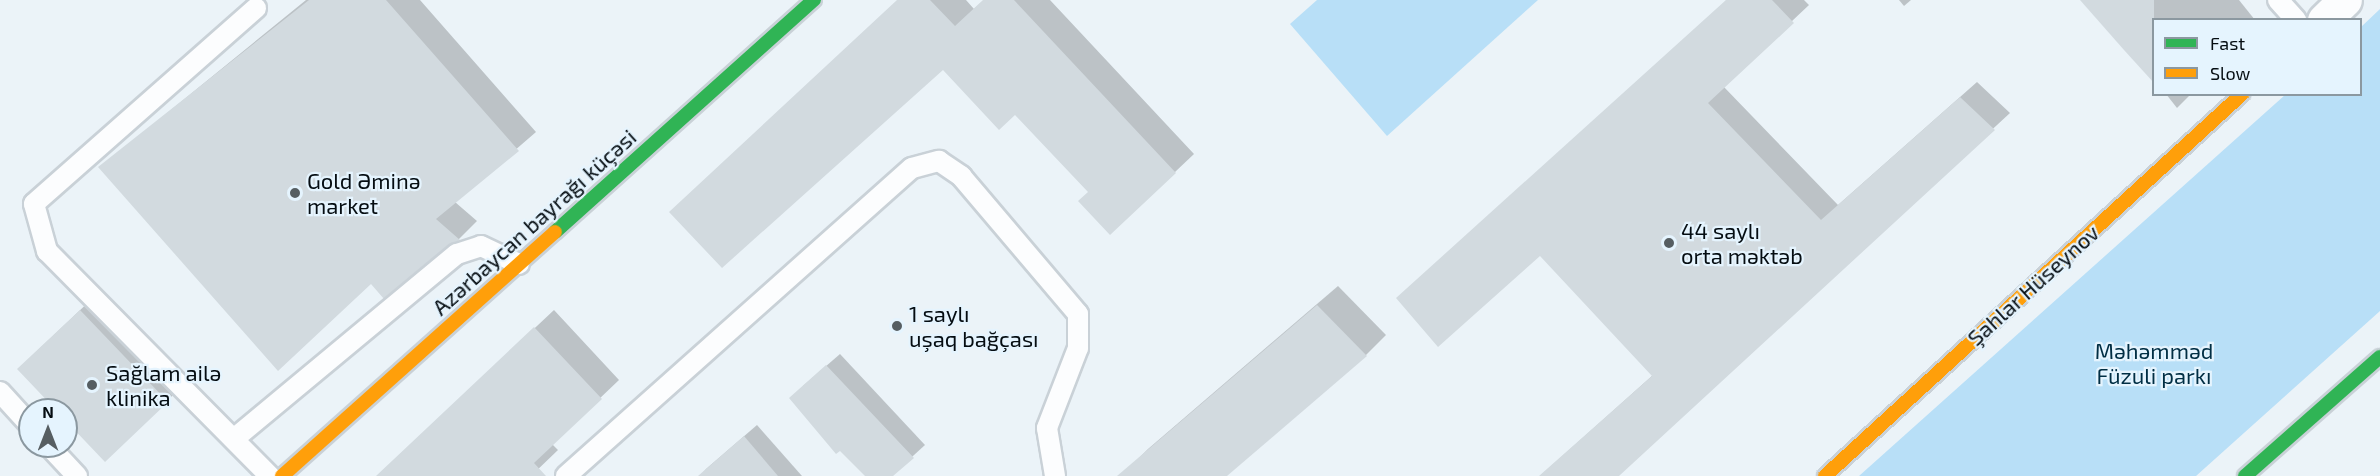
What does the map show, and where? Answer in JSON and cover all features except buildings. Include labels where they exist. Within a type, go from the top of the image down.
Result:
[{"type":"street","name":"Azərbaycan bayrağı küçəsi","points":[[282,476],[814,0]]},
{"type":"street","points":[[2326,18],[2345,0]]},
{"type":"street","name":"Şahlar Hüseynov","points":[[1825,476],[2240,96]]},
{"type":"street","points":[[2245,476],[2380,357]]},
{"type":"lane","points":[[2278,0],[2294,18]]},
{"type":"lane","points":[[256,8],[34,204],[47,251],[235,438],[270,476]]},
{"type":"lane","points":[[566,476],[912,168],[939,161],[961,176],[1078,314],[1078,348],[1047,429],[1055,476]]},
{"type":"lane","points":[[235,438],[456,254],[481,246],[519,264]]},
{"type":"lane","points":[[0,392],[18,412]]},
{"type":"lane","points":[[60,458],[76,476]]},
{"type":"green space","points":[[1317,0],[1538,0],[1387,136],[1290,24]]},
{"type":"green space","name":"Məhəmməd Füzuli parkı","points":[[2380,9],[2380,311],[2196,476],[1859,476],[2284,96],[2362,96],[2362,26]]},
{"type":"traffic: fast","points":[[555,232],[814,0]]},
{"type":"traffic: fast","points":[[2245,476],[2380,357]]},
{"type":"traffic: slow","points":[[1825,476],[2240,96]]},
{"type":"traffic: slow","points":[[282,476],[555,232]]},
{"type":"place","name":"Gold Əminə market","points":[[295,193]]},
{"type":"place","name":"44 saylı orta məktəb","points":[[1669,243]]},
{"type":"place","name":"1 saylı uşaq bağçası","points":[[897,326]]},
{"type":"place","name":"Sağlam ailə klinika","points":[[92,385]]}]
